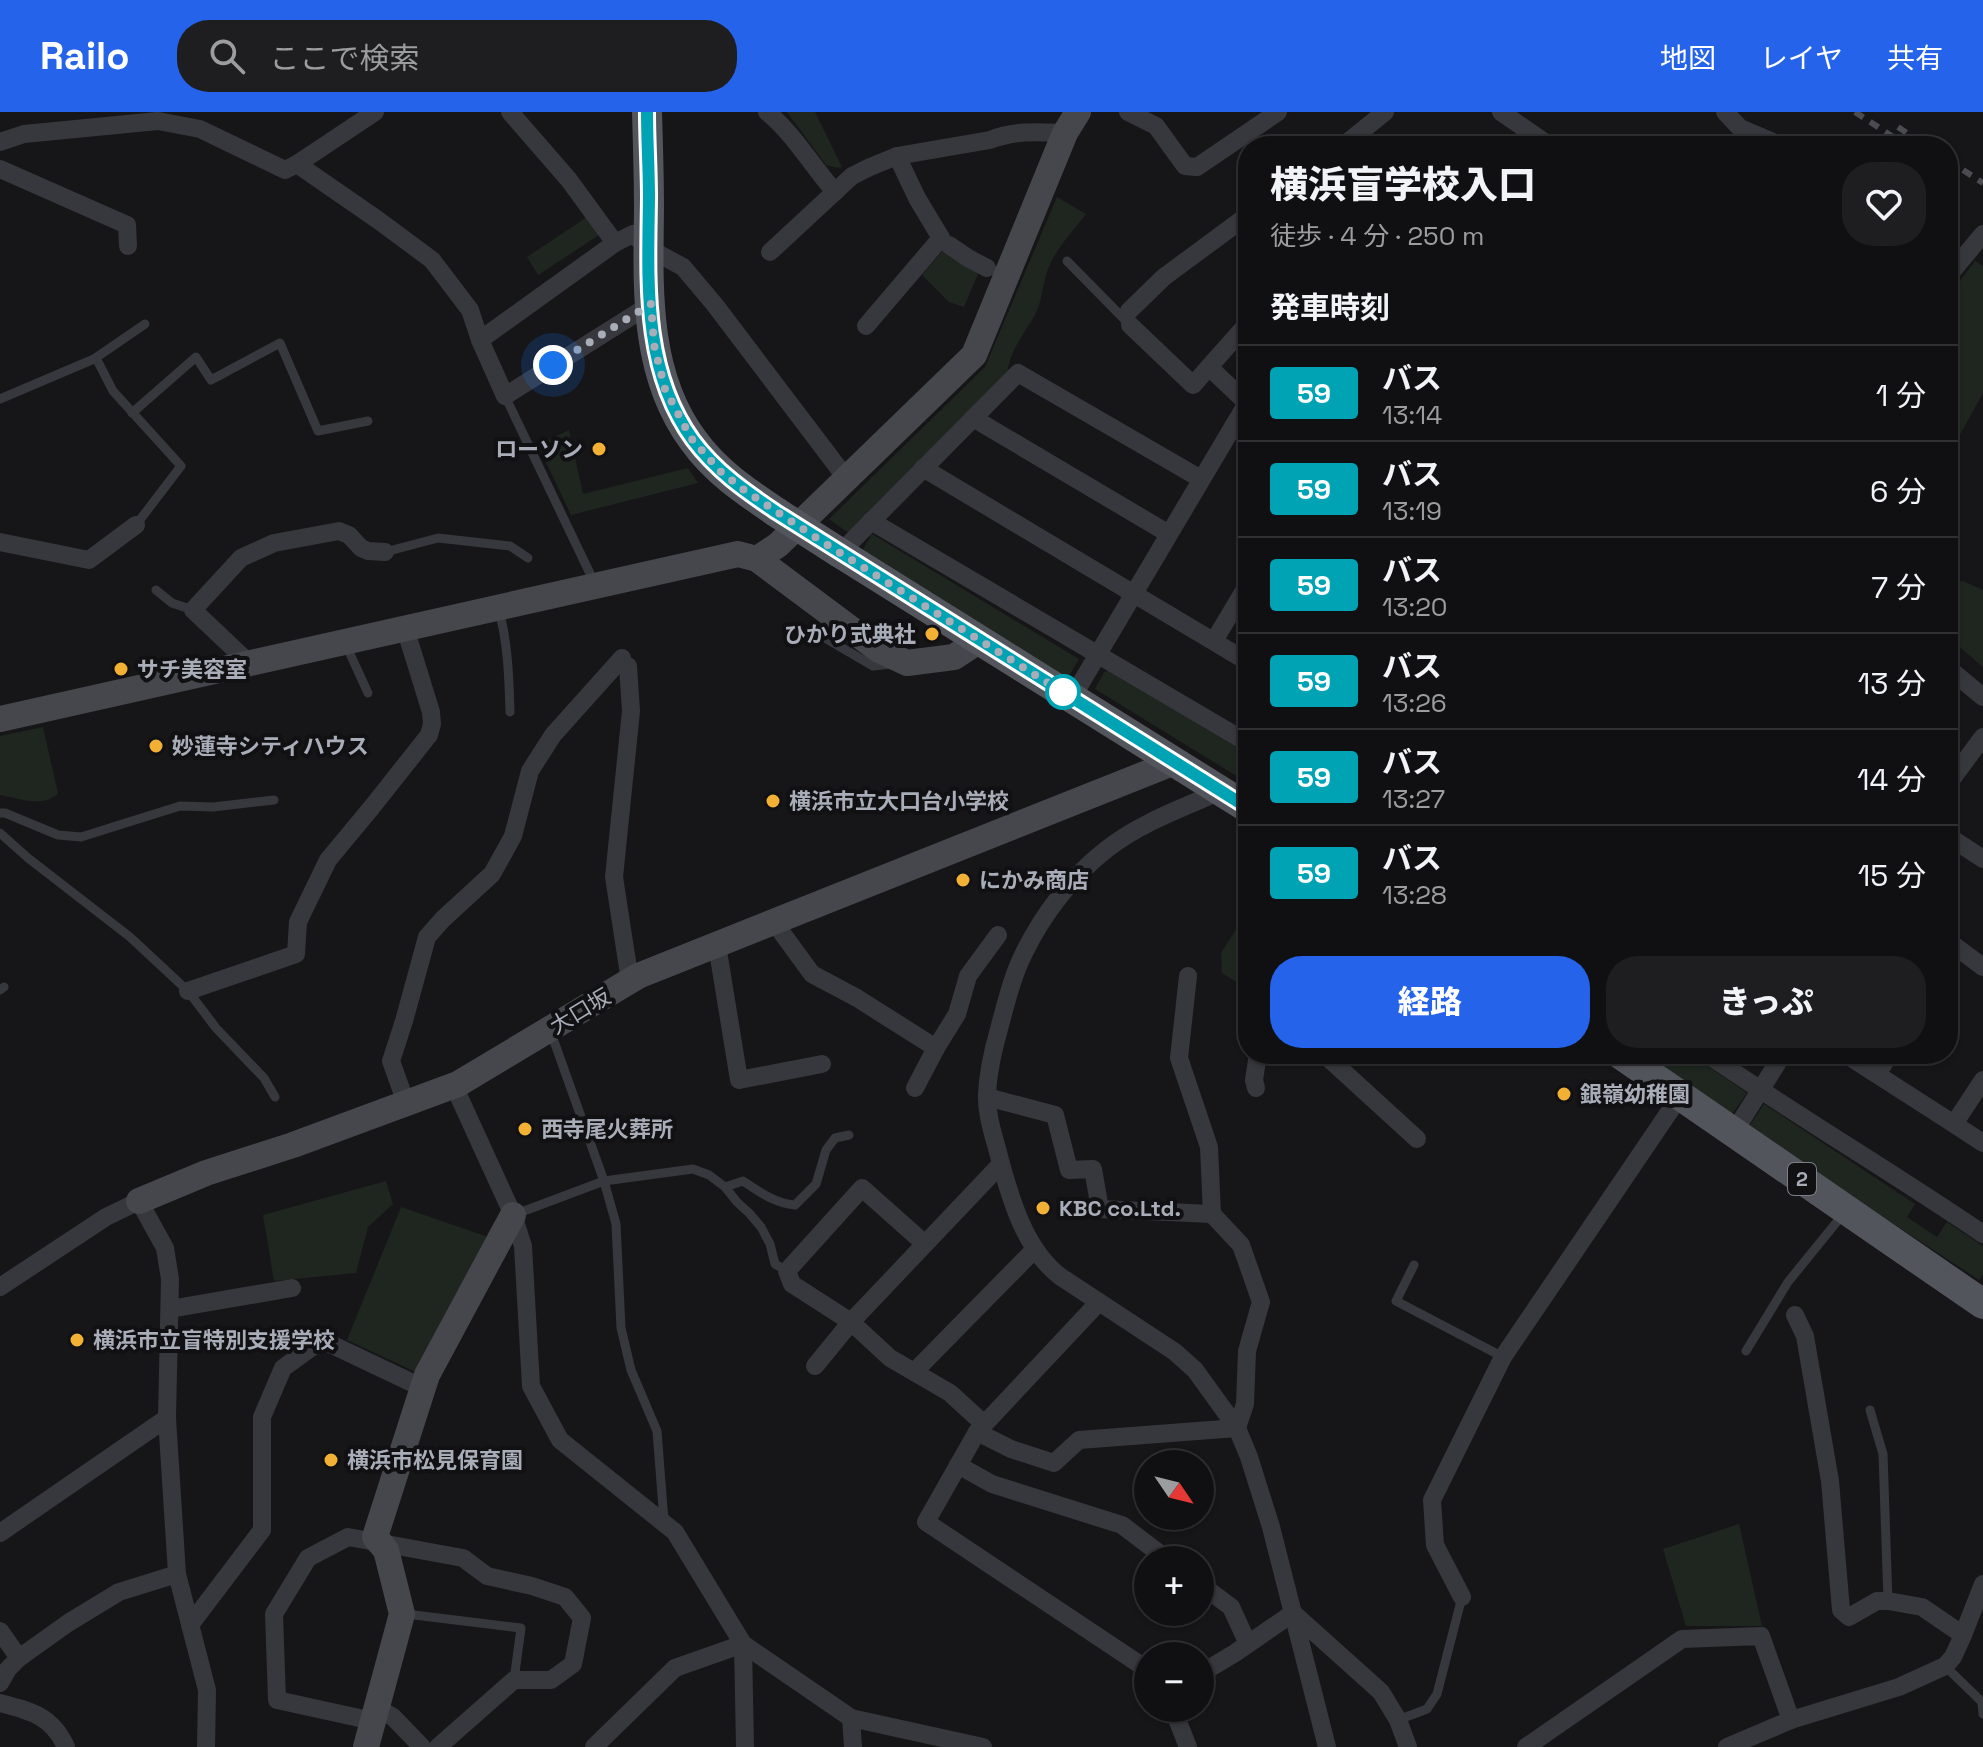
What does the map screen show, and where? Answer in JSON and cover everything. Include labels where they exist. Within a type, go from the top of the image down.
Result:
[{"type":"main road","points":[[647,112],[648,248],[654,345],[665,389],[691,438],[720,471],[776,512],[1238,802]]},
{"type":"main road","name":"2","points":[[1634,1064],[1983,1304]]},
{"type":"street","points":[[0,142],[24,134],[158,121],[202,120],[285,170],[375,112]]},
{"type":"street","points":[[510,112],[569,180],[615,243]]},
{"type":"street","points":[[767,112],[781,124],[835,192]]},
{"type":"street","points":[[1128,112],[1156,126],[1185,166],[1197,167],[1238,139]]},
{"type":"street","points":[[1243,136],[1278,112]]},
{"type":"street","points":[[1357,136],[1385,112]]},
{"type":"street","points":[[1501,112],[1536,136]]},
{"type":"street","points":[[1725,112],[1740,128],[1758,136]]},
{"type":"street","points":[[770,252],[852,176],[897,156],[1072,122]]},
{"type":"street","points":[[757,559],[778,545],[974,355],[991,277],[1072,122]]},
{"type":"street","points":[[866,326],[941,238],[897,156]]},
{"type":"street","points":[[297,164],[432,260],[470,310],[505,396],[651,304]]},
{"type":"street","points":[[0,169],[127,225],[128,246]]},
{"type":"street","points":[[1238,222],[1164,277],[1129,318],[1193,385],[1238,334]]},
{"type":"street","points":[[480,340],[615,243],[633,234],[648,248],[683,267],[846,478]]},
{"type":"street","points":[[1958,263],[1983,234]]},
{"type":"street","points":[[949,245],[991,277]]},
{"type":"street","points":[[1209,367],[1238,394]]},
{"type":"street","points":[[840,553],[1018,373],[1201,479]]},
{"type":"street","points":[[973,418],[1169,534]]},
{"type":"street","points":[[1072,698],[1238,419]]},
{"type":"street","points":[[923,468],[1238,656]]},
{"type":"street","points":[[871,521],[1238,737]]},
{"type":"street","points":[[0,542],[89,560],[136,525]]},
{"type":"street","points":[[249,663],[193,610],[241,558],[274,543],[339,531],[349,535],[361,548],[385,552]]},
{"type":"street","points":[[0,719],[738,554],[757,559],[879,650],[907,663],[954,657],[980,640]]},
{"type":"street","points":[[1214,641],[1238,601]]},
{"type":"street","points":[[188,991],[296,954],[298,922],[328,860],[429,735],[431,712],[405,628]]},
{"type":"street","points":[[406,1103],[391,1061],[427,937],[492,874],[513,836],[530,771],[553,735],[625,662],[631,711],[614,877],[630,981]]},
{"type":"street","points":[[1958,676],[1983,697]]},
{"type":"street","points":[[1958,771],[1983,737]]},
{"type":"street","name":"大口坂","points":[[0,1287],[106,1217],[139,1201],[206,1173],[454,1086],[638,976],[1175,762]]},
{"type":"street","points":[[1221,791],[1137,828],[1106,849],[1063,891],[1024,954],[1007,997],[992,1056],[987,1097],[989,1116],[1007,1187],[1035,1249],[1050,1269],[1175,1352],[1195,1370],[1237,1428],[1271,1527],[1327,1747]]},
{"type":"street","points":[[1958,843],[1983,859]]},
{"type":"street","points":[[774,922],[812,974],[857,998],[936,1048]]},
{"type":"street","points":[[915,1088],[957,1014],[968,976],[998,935]]},
{"type":"street","points":[[717,945],[739,1080],[822,1064]]},
{"type":"street","points":[[1958,948],[1983,967]]},
{"type":"street","points":[[1188,976],[1179,1058],[1209,1147],[1212,1214],[1241,1245],[1261,1302],[1247,1351],[1245,1404],[1237,1428]]},
{"type":"street","points":[[1256,1064],[1256,1088]]},
{"type":"street","points":[[1335,1064],[1417,1139]]},
{"type":"street","points":[[1722,1064],[1983,1234]]},
{"type":"street","points":[[1734,1132],[1777,1064]]},
{"type":"street","points":[[1861,1064],[1983,1143]]},
{"type":"street","points":[[1877,1074],[1884,1064]]},
{"type":"street","points":[[1954,1124],[1983,1080]]},
{"type":"street","points":[[454,1086],[513,1215],[523,1246],[531,1386],[560,1440],[675,1532],[743,1644],[851,1718],[983,1747]]},
{"type":"street","points":[[1462,1597],[1435,1545],[1432,1500],[1503,1357],[1680,1096]]},
{"type":"street","points":[[987,1097],[1055,1115],[1069,1170],[1093,1169],[1100,1209],[1212,1214]]},
{"type":"street","points":[[815,1366],[851,1322],[1001,1164]]},
{"type":"street","points":[[925,1244],[862,1188],[787,1271],[792,1284],[851,1322],[890,1358],[950,1393],[980,1428],[1011,1449],[1054,1463],[1079,1440],[1237,1428]]},
{"type":"street","points":[[139,1201],[165,1248],[170,1279],[167,1418],[177,1574],[196,1636],[207,1690],[206,1747]]},
{"type":"street","points":[[366,1747],[402,1614],[386,1550],[375,1537],[427,1375],[513,1215]]},
{"type":"street","points":[[915,1371],[1035,1249]]},
{"type":"street","points":[[170,1309],[292,1288]]},
{"type":"street","points":[[1099,1302],[980,1428],[926,1522],[1134,1661]]},
{"type":"street","points":[[1795,1315],[1805,1336],[1830,1481],[1841,1610],[1849,1617],[1877,1601],[1922,1607],[1963,1635]]},
{"type":"street","points":[[196,1636],[262,1530],[262,1417],[283,1368],[322,1340],[423,1388]]},
{"type":"street","points":[[0,1533],[167,1418]]},
{"type":"street","points":[[958,1465],[992,1484],[1122,1525],[1150,1546]]},
{"type":"street","points":[[422,1747],[393,1717],[277,1700],[274,1614],[270,1611],[308,1558],[348,1537],[463,1558],[487,1576],[565,1597],[582,1618],[573,1664],[551,1680],[514,1680],[438,1747]]},
{"type":"street","points":[[0,1683],[19,1658],[68,1623],[119,1592],[177,1574]]},
{"type":"street","points":[[1727,1747],[1791,1720],[1899,1687],[1945,1666],[1953,1657],[1982,1592]]},
{"type":"street","points":[[1214,1594],[1231,1607],[1248,1644]]},
{"type":"street","points":[[1214,1665],[1293,1613]]},
{"type":"street","points":[[1293,1613],[1381,1692],[1398,1720],[1408,1747]]},
{"type":"street","points":[[0,1631],[19,1658]]},
{"type":"street","points":[[1526,1747],[1682,1639],[1761,1636],[1791,1720]]},
{"type":"street","points":[[594,1747],[675,1668],[743,1644]]},
{"type":"street","points":[[743,1644],[745,1747]]},
{"type":"street","points":[[0,1703],[30,1710],[44,1718],[56,1729],[66,1747]]},
{"type":"street","points":[[851,1718],[853,1747]]},
{"type":"street","points":[[1178,1722],[1188,1747]]},
{"type":"lane","points":[[1361,133],[1365,136]]},
{"type":"lane","points":[[1067,261],[1129,318]]},
{"type":"lane","points":[[0,399],[96,358],[145,324]]},
{"type":"lane","points":[[132,413],[196,357],[211,380],[280,343],[318,431],[368,421]]},
{"type":"lane","points":[[96,358],[113,391],[181,466],[136,525]]},
{"type":"lane","points":[[505,396],[596,586]]},
{"type":"lane","points":[[385,552],[438,538],[510,546],[528,558]]},
{"type":"lane","points":[[156,590],[172,603],[193,610]]},
{"type":"lane","points":[[498,608],[508,671],[510,712]]},
{"type":"lane","points":[[815,632],[873,666],[907,663]]},
{"type":"lane","points":[[344,642],[368,693]]},
{"type":"lane","points":[[0,813],[58,835],[81,837],[180,806],[213,807],[274,800]]},
{"type":"lane","points":[[0,833],[130,937],[188,991],[216,1028],[264,1078],[275,1097]]},
{"type":"lane","points":[[550,1029],[604,1181],[616,1224],[621,1328],[631,1370],[657,1431],[664,1525]]},
{"type":"lane","points":[[725,1187],[743,1181],[766,1197],[782,1204],[795,1205],[816,1184],[826,1150],[835,1138],[849,1135]]},
{"type":"lane","points":[[513,1215],[604,1181],[693,1169],[709,1175],[725,1187],[749,1213],[770,1244],[775,1264],[787,1271]]},
{"type":"lane","points":[[1746,1351],[1788,1282],[1846,1210]]},
{"type":"lane","points":[[1414,1265],[1396,1301],[1503,1357]]},
{"type":"lane","points":[[1870,1410],[1883,1454],[1888,1601]]},
{"type":"lane","points":[[1398,1720],[1427,1709],[1437,1694],[1462,1597]]},
{"type":"lane","points":[[402,1614],[521,1628],[514,1680]]},
{"type":"lane","points":[[1945,1666],[1982,1702],[1983,1714]]},
{"type":"shaded area","points":[[787,112],[815,112],[842,167],[826,165]]},
{"type":"shaded area","points":[[1057,197],[1086,214],[1050,264],[1037,310],[1013,352],[1007,378],[850,534],[829,519],[985,367]]},
{"type":"shaded area","points":[[587,217],[599,235],[538,275],[527,257]]},
{"type":"shaded area","points":[[946,247],[980,269],[964,307],[949,302],[922,275]]},
{"type":"shaded area","points":[[1975,261],[1983,266],[1983,393],[1958,438],[1958,283]]},
{"type":"shaded area","points":[[569,430],[583,494],[688,468],[698,483],[571,515],[538,445]]},
{"type":"shaded area","points":[[872,534],[1079,659],[1066,681],[862,551]]},
{"type":"shaded area","points":[[1958,581],[1983,590],[1983,667],[1958,646]]},
{"type":"shaded area","points":[[1112,669],[1238,745],[1238,777],[1095,689],[1104,672]]},
{"type":"shaded area","points":[[43,727],[58,793],[39,801],[0,795],[0,736]]},
{"type":"shaded area","points":[[1238,926],[1238,983],[1222,973],[1221,953]]},
{"type":"shaded area","points":[[1653,1064],[1705,1064],[1747,1093],[1730,1117]]},
{"type":"shaded area","points":[[1764,1104],[1915,1204],[1907,1217],[1937,1237],[1947,1222],[1983,1246],[1983,1274],[1979,1280],[1748,1128]]},
{"type":"shaded area","points":[[386,1181],[393,1204],[368,1227],[356,1273],[274,1281],[263,1215]]},
{"type":"shaded area","points":[[401,1207],[488,1237],[420,1374],[347,1340]]},
{"type":"shaded area","points":[[1739,1524],[1762,1626],[1686,1626],[1663,1549]]},
{"type":"railway","points":[[1855,112],[1892,136]]},
{"type":"railway","points":[[1898,127],[1911,136]]},
{"type":"railway","points":[[1958,167],[1983,183]]},
{"type":"bus line","name":"59","points":[[647,112],[648,248],[654,345],[665,389],[691,438],[720,471],[776,512],[1238,802]]},
{"type":"place","name":"ローソン","points":[[599,449]]},
{"type":"place","name":"ひかり式典社","points":[[932,634]]},
{"type":"place","name":"サチ美容室","points":[[121,669]]},
{"type":"place","name":"妙蓮寺シティハウス","points":[[156,746]]},
{"type":"place","name":"横浜市立大口台小学校","points":[[773,801]]},
{"type":"place","name":"にかみ商店","points":[[963,880]]},
{"type":"place","name":"銀嶺幼稚園","points":[[1564,1094]]},
{"type":"place","name":"西寺尾火葬所","points":[[525,1129]]},
{"type":"place","name":"KBC co.Ltd.","points":[[1043,1208]]},
{"type":"place","name":"横浜市立盲特別支援学校","points":[[77,1340]]},
{"type":"place","name":"横浜市松見保育園","points":[[331,1460]]},
{"type":"route","points":[[553,365],[651,304],[654,345],[665,389],[691,438],[720,471],[818,539],[1072,698],[1063,692]]}]
